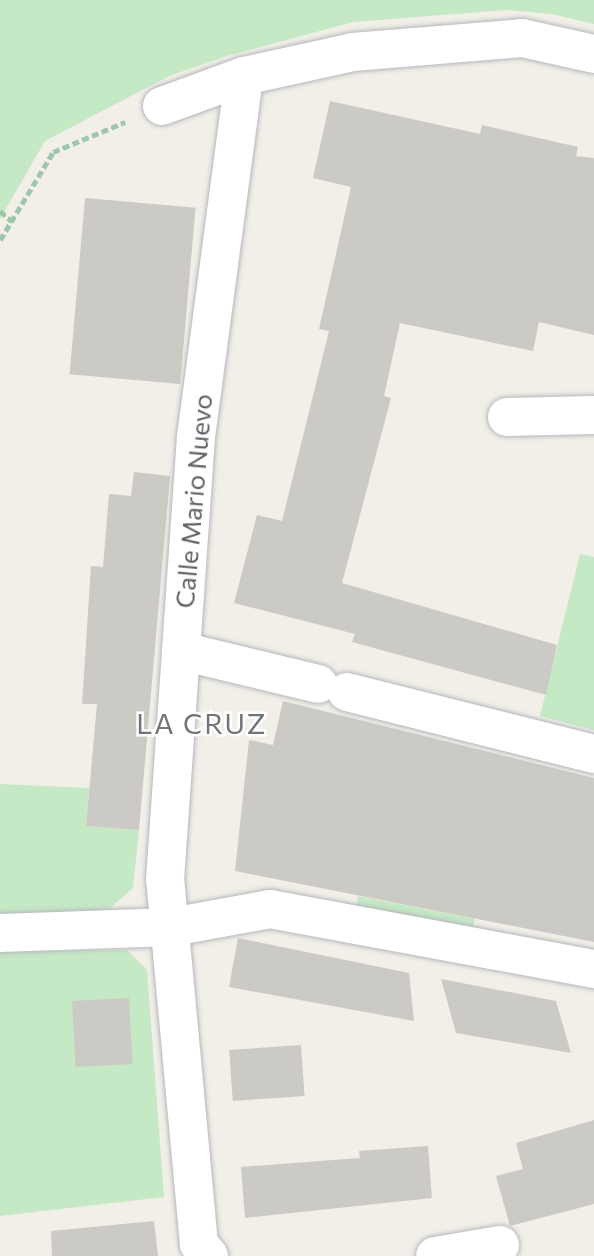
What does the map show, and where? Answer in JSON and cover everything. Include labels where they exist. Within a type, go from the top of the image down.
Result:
[{"type":"street","points":[[163,106],[244,76],[353,52],[522,38],[594,54]]},
{"type":"street","name":"Calle Mario Nuevo","points":[[209,1256],[199,1244],[172,927],[165,880],[196,437],[244,76]]},
{"type":"street","points":[[507,417],[594,415]]},
{"type":"street","points":[[181,651],[594,754]]},
{"type":"street","points":[[0,933],[172,927],[271,909],[594,969]]},
{"type":"street","points":[[435,1256],[500,1245]]},
{"type":"path","points":[[0,240],[54,152],[163,106]]},
{"type":"path","points":[[0,211],[12,221]]},
{"type":"green space","points":[[0,0],[594,0],[594,24],[552,14],[506,10],[353,22],[227,56],[169,76],[45,141],[0,219]]},
{"type":"green space","points":[[580,554],[594,557],[594,730],[540,716]]},
{"type":"green space","points":[[0,784],[89,788],[86,826],[139,830],[133,888],[109,909],[0,919]]},
{"type":"green space","points":[[358,896],[475,919],[472,933],[355,911]]},
{"type":"green space","points":[[127,950],[147,970],[164,1197],[0,1216],[0,951]]},
{"type":"building","points":[[330,101],[480,134],[482,125],[578,147],[576,156],[594,158],[594,335],[539,322],[533,351],[400,323],[384,396],[391,398],[342,583],[557,645],[546,695],[352,642],[355,634],[234,603],[257,515],[282,521],[329,331],[319,329],[351,187],[313,178]]},
{"type":"building","points":[[85,198],[196,208],[180,384],[70,374]]},
{"type":"building","points":[[134,472],[170,476],[139,830],[86,826],[97,704],[82,704],[91,566],[103,567],[109,494],[131,496]]},
{"type":"building","points":[[283,701],[594,778],[594,942],[235,871],[249,740],[273,745]]},
{"type":"building","points":[[238,938],[409,973],[414,1021],[229,987]]},
{"type":"building","points":[[441,979],[556,1001],[571,1053],[456,1033]]},
{"type":"building","points":[[129,998],[132,1064],[76,1067],[72,1001]]},
{"type":"building","points":[[301,1045],[305,1096],[233,1101],[229,1050]]},
{"type":"building","points":[[594,1120],[594,1204],[510,1226],[496,1176],[523,1169],[516,1143]]},
{"type":"building","points":[[428,1146],[432,1198],[245,1218],[241,1167],[360,1158],[359,1151]]},
{"type":"building","points":[[154,1221],[158,1256],[52,1256],[51,1231]]},
{"type":"district","name":"LA CRUZ","points":[[202,723]]}]
